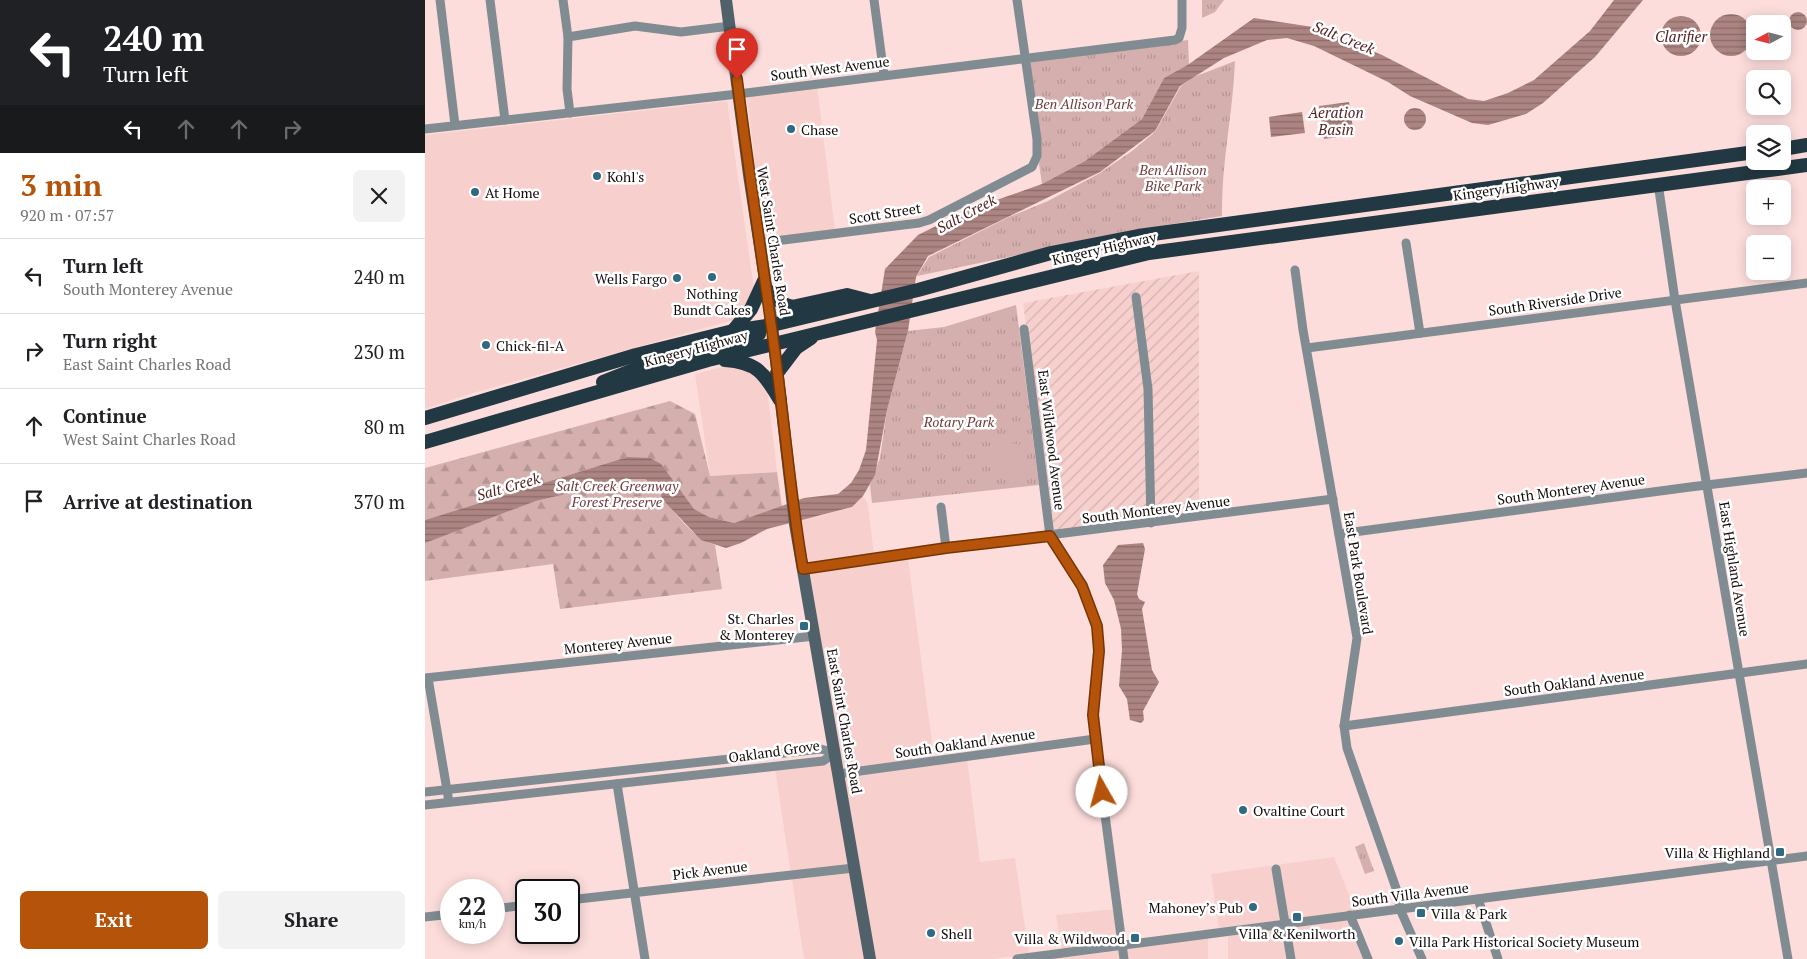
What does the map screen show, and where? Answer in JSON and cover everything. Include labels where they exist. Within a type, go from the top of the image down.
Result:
[{"type":"highway","points":[[1791,148],[1807,145]]},
{"type":"highway","name":"Kingery Highway","points":[[425,418],[636,355],[733,331],[772,325],[874,301],[1051,253],[1138,236],[1746,153]]},
{"type":"highway","name":"Kingery Highway","points":[[425,442],[773,343],[1149,253],[1658,183],[1807,165]]},
{"type":"highway","points":[[733,331],[751,309],[765,285],[783,304],[792,307],[847,295],[874,301]]},
{"type":"highway","points":[[571,399],[595,386],[646,365],[757,336],[772,325]]},
{"type":"highway","points":[[777,373],[796,348],[821,333]]},
{"type":"highway","points":[[714,359],[745,361],[769,381],[780,400]]},
{"type":"main road","name":"West Saint Charles Road","points":[[726,0],[772,325],[790,487]]},
{"type":"main road","name":"East Saint Charles Road","points":[[790,487],[870,959]]},
{"type":"street","points":[[440,0],[455,125]]},
{"type":"street","points":[[490,0],[505,120]]},
{"type":"street","points":[[563,0],[568,37],[566,68],[570,113]]},
{"type":"street","points":[[873,0],[884,75]]},
{"type":"street","points":[[1017,0],[1025,58]]},
{"type":"street","name":"South West Avenue","points":[[425,129],[739,94],[1179,38],[1182,28],[1182,0]]},
{"type":"street","points":[[568,37],[635,26],[681,32],[730,26]]},
{"type":"street","name":"Scott Street","points":[[759,243],[919,223],[929,220],[1032,167],[1036,162],[1037,147],[1025,58]]},
{"type":"street","name":"East Highland Avenue","points":[[1658,183],[1675,300],[1787,959]]},
{"type":"street","points":[[1406,244],[1420,333]]},
{"type":"street","name":"East Park Boulevard","points":[[1295,270],[1357,638],[1344,726],[1347,748],[1398,894],[1401,909],[1422,959]]},
{"type":"street","name":"South Riverside Drive","points":[[1307,348],[1807,283]]},
{"type":"street","points":[[1136,297],[1148,389],[1151,523]]},
{"type":"street","name":"East Wildwood Avenue","points":[[1023,329],[1050,536],[1082,586],[1097,626],[1099,651],[1094,702],[1095,739],[1124,959]]},
{"type":"street","name":"South Monterey Avenue","points":[[1339,534],[1807,473]]},
{"type":"street","name":"South Monterey Avenue","points":[[803,569],[946,548],[1333,499]]},
{"type":"street","points":[[941,507],[946,548]]},
{"type":"street","name":"Monterey Avenue","points":[[426,678],[815,636]]},
{"type":"street","name":"South Oakland Avenue","points":[[1344,726],[1739,675],[1807,664]]},
{"type":"street","points":[[426,678],[449,802]]},
{"type":"street","name":"South Oakland Avenue","points":[[838,774],[1095,739]]},
{"type":"street","name":"Oakland Grove","points":[[425,792],[821,749],[835,753]]},
{"type":"street","name":"Oakland Grove","points":[[425,805],[823,761],[835,753]]},
{"type":"street","points":[[617,784],[645,959]]},
{"type":"street","name":"South Villa Avenue","points":[[1017,959],[1807,856]]},
{"type":"street","name":"Pick Avenue","points":[[580,899],[855,868]]},
{"type":"street","points":[[1276,870],[1291,959]]},
{"type":"street","points":[[1478,899],[1499,959]]},
{"type":"street","points":[[425,917],[440,915]]},
{"type":"street","points":[[1350,915],[1368,959]]},
{"type":"shaded area","points":[[817,87],[835,230],[764,239],[747,96]]},
{"type":"shaded area","points":[[727,101],[754,289],[748,306],[737,319],[473,393],[425,409],[425,135]]},
{"type":"shaded area","points":[[1199,271],[1199,513],[1053,533],[1023,303]]},
{"type":"shaded area","points":[[734,364],[745,364],[767,389],[777,472],[710,476],[695,374]]},
{"type":"shaded area","points":[[863,496],[868,504],[874,555],[806,564],[799,519],[818,517],[852,507]]},
{"type":"shaded area","points":[[908,559],[934,758],[841,770],[807,572]]},
{"type":"shaded area","points":[[832,757],[867,959],[804,959],[774,763]]},
{"type":"shaded area","points":[[967,759],[980,862],[1015,858],[1029,954],[993,959],[873,959],[841,776]]},
{"type":"shaded area","points":[[1334,857],[1356,912],[1219,930],[1211,874]]},
{"type":"shaded area","points":[[1115,909],[1120,943],[1062,950],[1056,915]]},
{"type":"shaded area","points":[[1349,918],[1366,959],[1228,959],[1228,935]]},
{"type":"shaded area","points":[[1208,938],[1208,959],[1127,959],[1126,947]]},
{"type":"shaded area","points":[[1120,948],[1122,959],[1040,959]]},
{"type":"green space","points":[[1202,0],[1224,0],[1215,12],[1202,18]]},
{"type":"green space","name":"Ben Allison Park","points":[[1188,40],[1189,64],[1164,78],[1142,119],[1085,161],[1042,184],[1039,164],[1041,139],[1031,62]]},
{"type":"green space","name":"Ben Allison Bike Park","points":[[1235,61],[1223,177],[1222,216],[1154,227],[917,276],[929,257],[1009,217],[1048,201],[1100,173],[1155,132],[1181,86],[1194,77]]},
{"type":"green space","name":"Rotary Park","points":[[1016,305],[1039,485],[872,503],[870,485],[880,458],[887,410],[908,331],[944,327]]},
{"type":"green space","points":[[670,401],[695,414],[710,476],[777,472],[782,507],[734,523],[709,517],[694,509],[680,493],[627,457],[425,520],[425,468]]},
{"type":"green space","points":[[1007,443],[1025,445],[1028,472],[1024,475],[996,478],[991,463],[996,451]]},
{"type":"green space","name":"Salt Creek Greenway Forest Preserve","points":[[630,479],[645,479],[694,533],[715,545],[722,589],[560,609],[553,564],[425,581],[425,543],[431,540],[536,501]]},
{"type":"green space","points":[[1364,843],[1374,871],[1365,874],[1355,847]]},
{"type":"water","name":"Salt Creek","points":[[1614,0],[1643,0],[1595,57],[1543,103],[1526,114],[1488,125],[1472,123],[1410,96],[1388,82],[1314,46],[1287,38],[1267,40],[1224,58],[1180,86],[1155,131],[1100,172],[928,256],[916,277],[908,331],[887,410],[875,475],[863,496],[852,507],[767,529],[741,543],[726,548],[701,540],[663,500],[659,490],[645,479],[630,479],[536,501],[425,543],[425,520],[627,457],[650,458],[661,464],[694,509],[709,517],[734,523],[804,498],[838,494],[851,483],[859,470],[866,450],[877,340],[875,332],[885,269],[918,235],[968,210],[1042,184],[1085,161],[1142,119],[1164,78],[1189,64],[1254,18],[1313,27],[1382,55],[1468,99],[1484,101],[1508,93],[1534,80],[1590,31]]},
{"type":"water","points":[[1795,13],[1801,13],[1806,18],[1806,24],[1801,29],[1795,29],[1791,26],[1791,16]]},
{"type":"water","name":"Clarifier","points":[[1727,14],[1743,17],[1746,20],[1746,50],[1735,56],[1719,53],[1713,47],[1710,39],[1713,23],[1719,17]]},
{"type":"water","name":"Clarifier","points":[[1685,16],[1692,19],[1698,25],[1701,36],[1700,44],[1692,53],[1685,56],[1677,56],[1670,53],[1662,44],[1661,32],[1664,25],[1673,17]]},
{"type":"water","name":"Aeration Basin","points":[[1349,102],[1354,135],[1324,139],[1319,106]]},
{"type":"water","points":[[1415,108],[1423,111],[1426,119],[1423,127],[1415,130],[1407,127],[1404,119],[1407,111]]},
{"type":"water","name":"Aeration Basin","points":[[1302,112],[1305,133],[1271,137],[1269,117]]},
{"type":"water","points":[[1143,543],[1145,549],[1137,594],[1139,599],[1145,602],[1142,609],[1152,670],[1159,682],[1143,711],[1144,720],[1141,723],[1130,720],[1127,699],[1119,686],[1122,650],[1121,629],[1114,600],[1105,583],[1103,565],[1118,545]]},
{"type":"place","name":"Chase","points":[[791,129]]},
{"type":"place","name":"Kohl's","points":[[597,176]]},
{"type":"place","name":"At Home","points":[[475,192]]},
{"type":"place","name":"Nothing Bundt Cakes","points":[[712,277]]},
{"type":"place","name":"Wells Fargo","points":[[677,278]]},
{"type":"place","name":"Chick-fil-A","points":[[486,345]]},
{"type":"place","name":"St. Charles & Monterey","points":[[804,626]]},
{"type":"place","name":"Ovaltine Court","points":[[1243,810]]},
{"type":"place","name":"Villa & Highland","points":[[1780,852]]},
{"type":"place","name":"Mahoney’s Pub","points":[[1253,907]]},
{"type":"place","name":"Villa & Park","points":[[1421,913]]},
{"type":"place","name":"Villa & Kenilworth","points":[[1297,917]]},
{"type":"place","name":"Shell","points":[[931,933]]},
{"type":"place","name":"Villa & Wildwood","points":[[1135,938]]},
{"type":"place","name":"Villa Park Historical Society Museum","points":[[1399,941]]},
{"type":"route","points":[[737,79],[749,175],[772,325],[790,487],[803,569],[946,548],[1050,536],[1063,552],[1077,575],[1097,626],[1099,651],[1093,715],[1102,792]]}]
